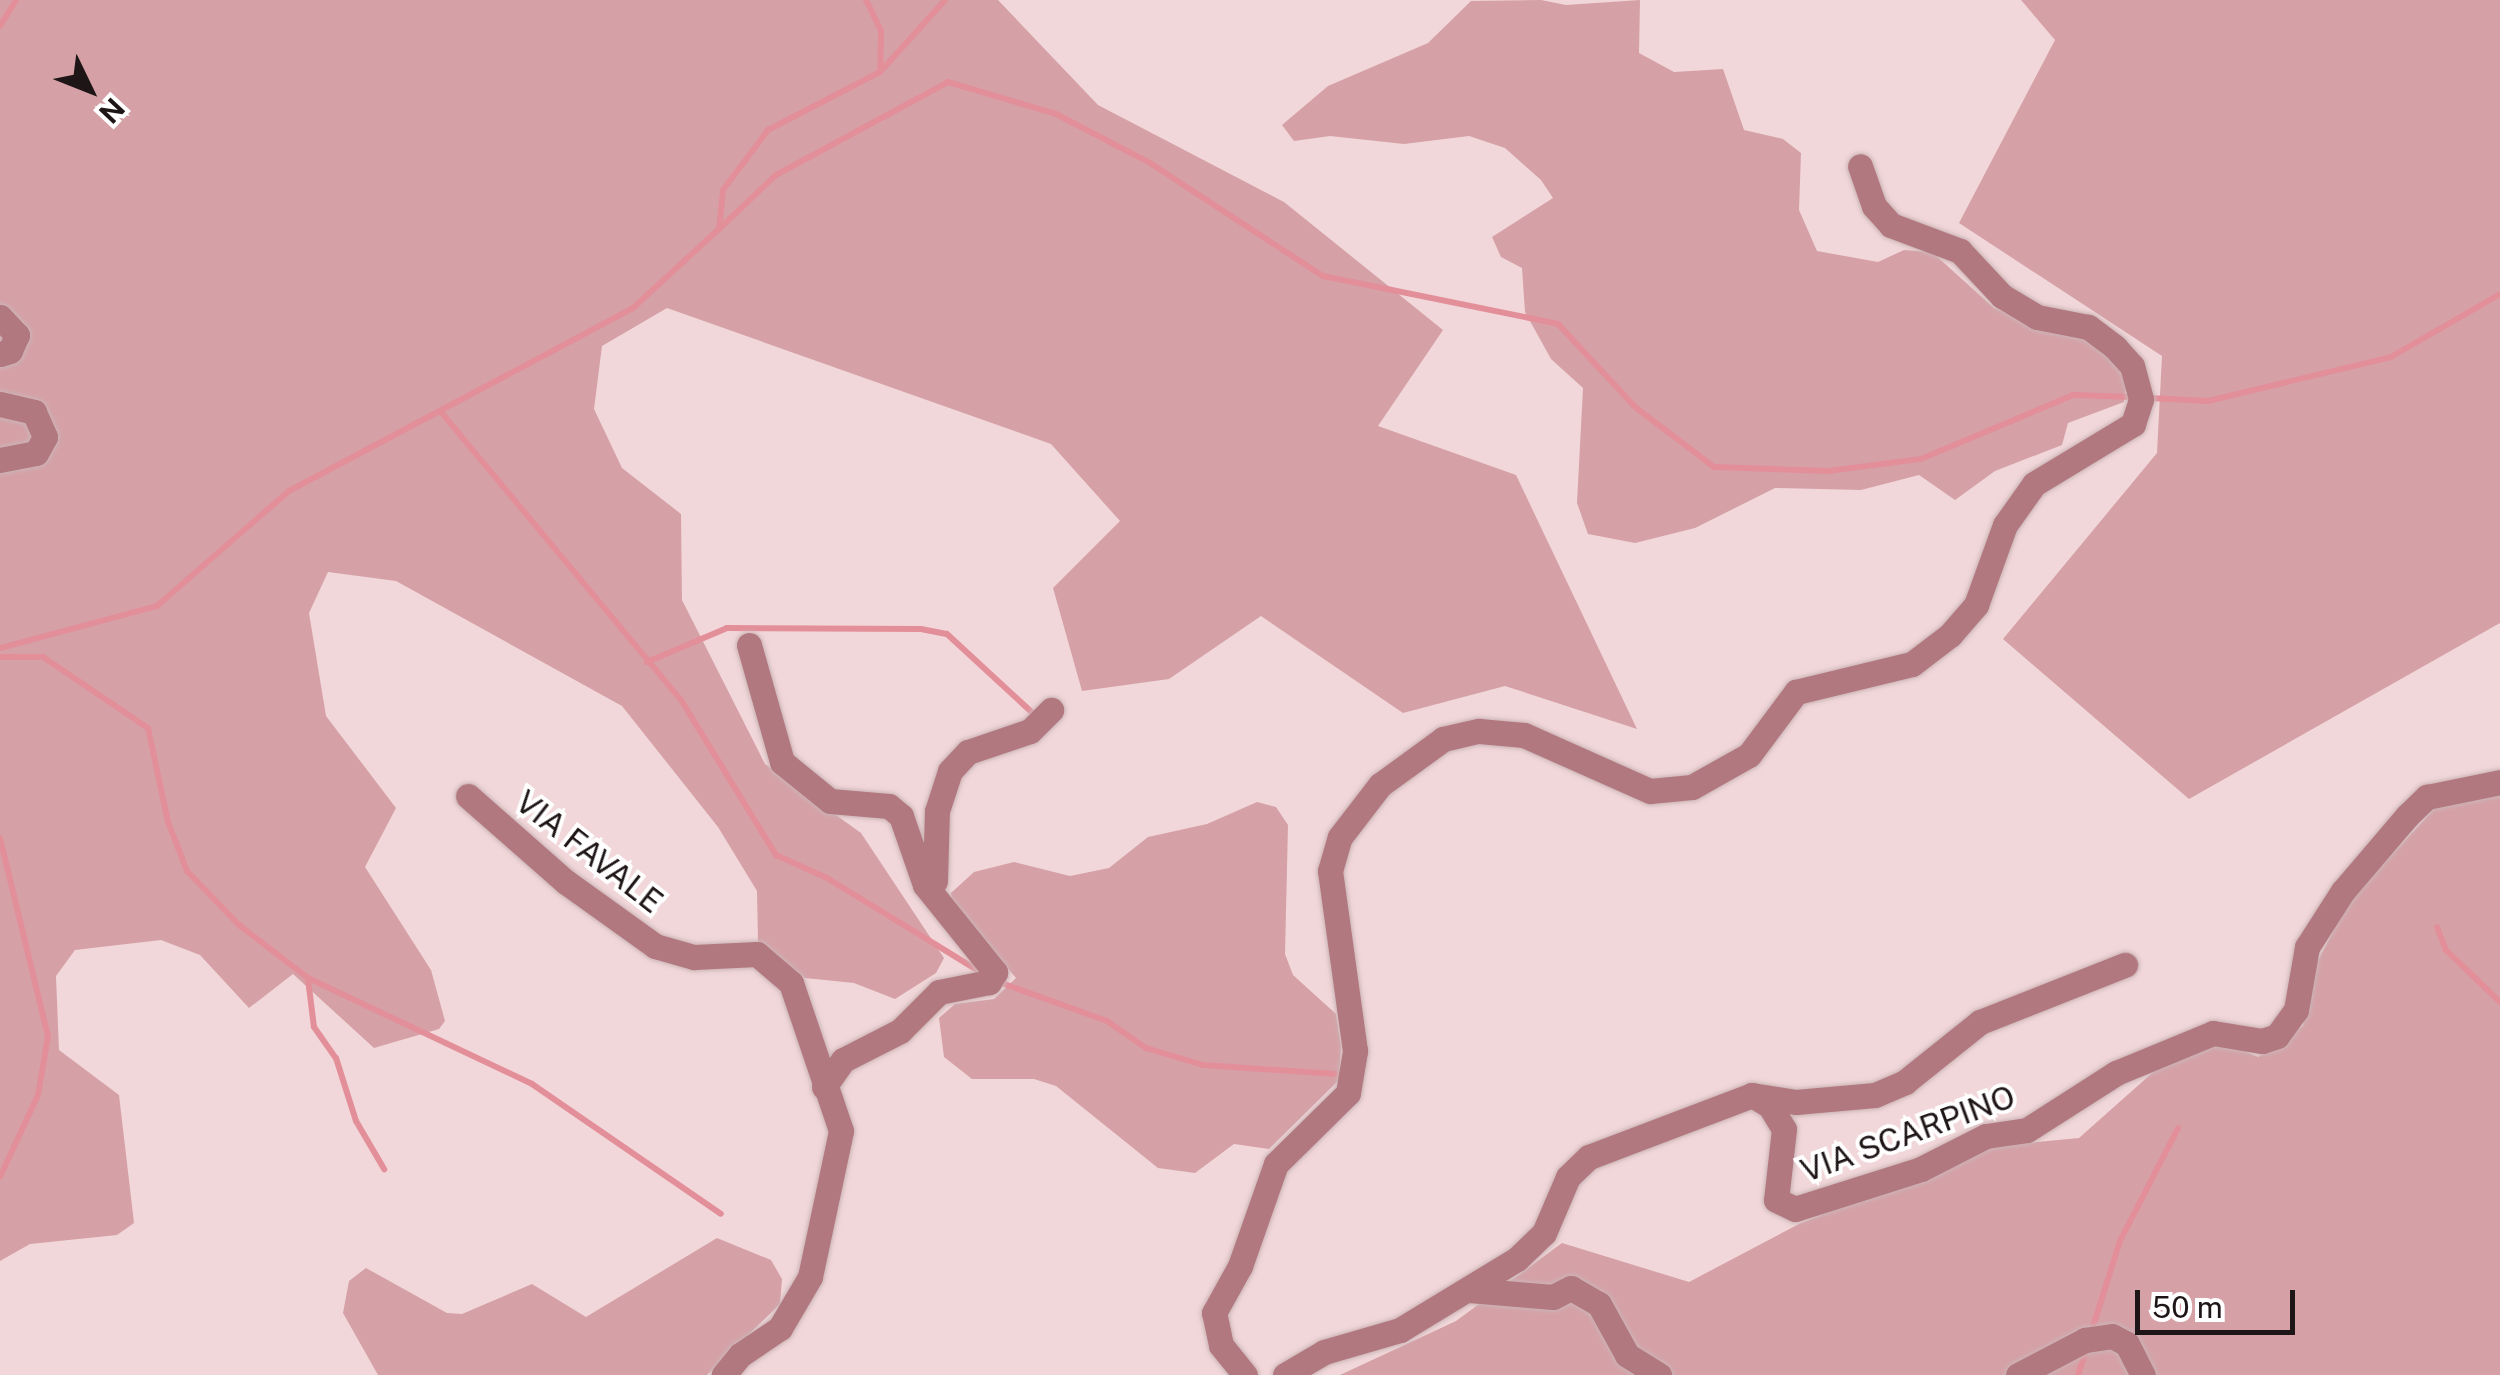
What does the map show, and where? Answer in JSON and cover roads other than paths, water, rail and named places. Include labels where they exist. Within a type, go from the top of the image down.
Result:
[{"type":"street","points":[[1245,1375],[1221,1345],[1214,1313],[1240,1266],[1276,1164],[1348,1093],[1355,1051],[1330,871],[1340,837],[1380,785],[1444,740],[1479,731],[1524,735],[1650,791],[1692,788],[1749,756],[1796,692],[1912,664],[1950,634],[1976,605],[2006,524],[2034,484],[2133,424],[2141,399],[2132,366],[2115,348],[2088,327],[2037,317],[2002,296],[1960,251],[1891,225],[1874,206],[1860,166]]},
{"type":"street","points":[[0,318],[17,335],[10,351],[0,354]]},
{"type":"street","points":[[0,404],[34,412],[45,437],[36,453],[0,460]]},
{"type":"street","points":[[749,645],[782,762],[830,801],[889,806],[902,816],[925,885],[994,972],[989,982],[939,992],[900,1030],[843,1060],[824,1087]]},
{"type":"street","points":[[937,899],[937,811],[950,771],[968,752],[1030,732],[1050,710]]},
{"type":"street","name":"VIA SCARPINO","points":[[1752,1096],[1770,1106],[1784,1129],[1776,1200],[1795,1209],[1921,1169],[1986,1136],[2027,1130],[2116,1073],[2214,1033],[2277,1036],[2296,1010],[2308,947],[2342,891],[2407,816],[2428,797],[2500,782]]},
{"type":"street","name":"VIA FAVALE","points":[[468,796],[566,882],[655,946],[694,956],[757,954],[776,964],[794,991],[841,1131],[810,1277],[780,1328],[740,1354],[724,1375]]},
{"type":"street","points":[[1285,1375],[1324,1352],[1376,1341],[1469,1290],[1532,1246],[1577,1165],[1752,1096],[1796,1102],[1876,1095],[1905,1082],[1980,1022],[2125,965]]},
{"type":"street","points":[[1469,1290],[1553,1297],[1571,1288],[1599,1304],[1627,1355],[1659,1375]]},
{"type":"street","points":[[2018,1375],[2085,1340],[2112,1336],[2128,1344],[2143,1375]]},
{"type":"waterway","points":[[0,26],[16,0]]},
{"type":"waterway","points":[[866,0],[881,31],[880,70]]},
{"type":"waterway","points":[[0,648],[157,606],[289,491],[633,308],[719,229],[723,190],[768,130],[880,72],[945,0]]},
{"type":"waterway","points":[[719,229],[776,175],[948,82],[1056,114],[1150,163],[1323,276],[1558,324],[1635,407],[1714,467],[1828,471],[1921,459],[2073,395],[2132,397]]},
{"type":"waterway","points":[[2149,398],[2208,401],[2391,357],[2500,294]]},
{"type":"waterway","points":[[441,412],[681,700],[776,855],[827,878],[985,975]]},
{"type":"waterway","points":[[647,662],[727,628],[921,629],[947,634],[1037,717]]},
{"type":"waterway","points":[[0,657],[43,657],[148,728],[168,822],[187,871],[239,925],[308,978],[532,1084],[721,1214]]},
{"type":"waterway","points":[[0,838],[48,1036],[38,1095],[0,1177]]},
{"type":"waterway","points":[[2437,927],[2446,950],[2500,1002]]},
{"type":"waterway","points":[[308,979],[314,1027],[336,1058],[356,1121],[384,1169]]},
{"type":"waterway","points":[[996,981],[1107,1021],[1146,1048],[1203,1065],[1336,1074]]},
{"type":"waterway","points":[[2091,1333],[2120,1241],[2178,1128]]},
{"type":"waterway","points":[[2078,1375],[2086,1350]]}]
